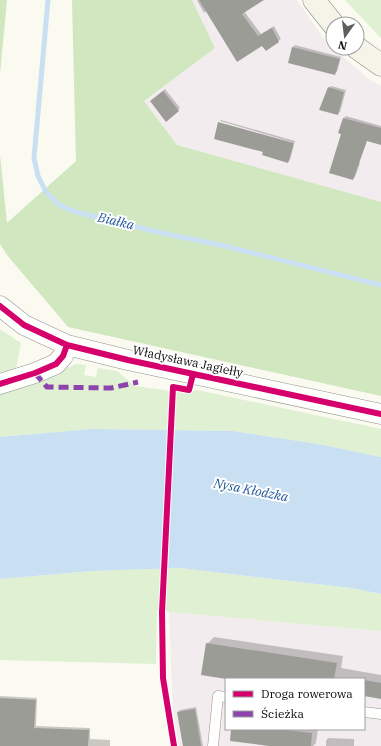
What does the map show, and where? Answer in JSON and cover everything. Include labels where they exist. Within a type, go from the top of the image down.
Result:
[{"type":"street","points":[[314,0],[327,16]]},
{"type":"street","points":[[365,54],[381,65]]},
{"type":"street","name":"Władysława Jagiełły","points":[[0,306],[24,325],[68,345],[128,360],[381,414]]},
{"type":"street","points":[[0,384],[35,373],[56,364],[63,356],[68,345]]},
{"type":"lane","points":[[214,746],[218,696],[225,697]]},
{"type":"lane","points":[[365,712],[381,714]]},
{"type":"shaded area","points":[[192,0],[297,0],[325,40],[325,56],[342,56],[369,79],[381,86],[381,202],[177,145],[144,101],[215,48]]},
{"type":"shaded area","points":[[169,612],[381,631],[381,746],[179,746],[173,713]]},
{"type":"green space","points":[[0,0],[7,0],[0,74]]},
{"type":"green space","points":[[72,0],[192,0],[215,48],[144,101],[177,145],[381,202],[381,396],[68,327],[7,255],[0,244],[0,155],[7,223],[76,161]]},
{"type":"green space","points":[[345,0],[381,0],[381,38],[365,21],[365,16],[360,16]]},
{"type":"green space","points":[[0,329],[21,343],[16,369],[0,373]]},
{"type":"green space","points":[[76,364],[86,365],[84,375],[96,377],[98,368],[117,371],[135,386],[186,393],[197,390],[381,429],[381,457],[318,444],[233,431],[92,429],[0,437],[0,392],[38,383]]},
{"type":"green space","points":[[180,568],[351,588],[381,594],[381,631],[157,611],[156,664],[0,660],[0,579],[92,571]]},
{"type":"water","name":"Nysa Kłodzka","points":[[92,429],[233,431],[318,444],[381,457],[381,594],[351,588],[180,568],[92,571],[0,579],[0,437]]},
{"type":"building","points":[[199,0],[264,0],[242,14],[258,36],[272,28],[279,42],[266,51],[262,46],[237,62]]},
{"type":"building","points":[[292,47],[340,59],[335,75],[288,63]]},
{"type":"building","points":[[328,87],[344,92],[338,115],[319,110]]},
{"type":"building","points":[[163,91],[179,111],[166,122],[150,101]]},
{"type":"building","points":[[343,118],[381,128],[381,145],[367,141],[353,180],[329,173],[341,134],[338,133]]},
{"type":"building","points":[[218,122],[294,143],[288,163],[262,155],[263,152],[214,139]]},
{"type":"building","points":[[206,643],[337,663],[334,678],[225,679],[201,675]]},
{"type":"building","points":[[365,680],[381,683],[381,699],[365,696]]},
{"type":"building","points":[[0,698],[36,700],[34,728],[89,730],[88,746],[0,746]]},
{"type":"building","points":[[195,709],[201,746],[183,746],[177,712]]},
{"type":"building","points":[[231,730],[286,730],[312,733],[311,746],[269,746],[230,741]]},
{"type":"waterway","name":"Białka","points":[[48,0],[34,158],[38,176],[46,192],[59,205],[76,212],[162,233],[225,246],[381,285]]},
{"type":"marked path","points":[[35,373],[47,387],[111,388],[138,382]]},
{"type":"cycle path","points":[[0,306],[24,325],[67,345],[128,360],[381,414]]},
{"type":"cycle path","points":[[0,384],[35,373],[56,364],[63,356],[67,345]]},
{"type":"cycle path","points":[[174,746],[163,678],[162,612],[173,387],[189,390],[193,374]]}]
